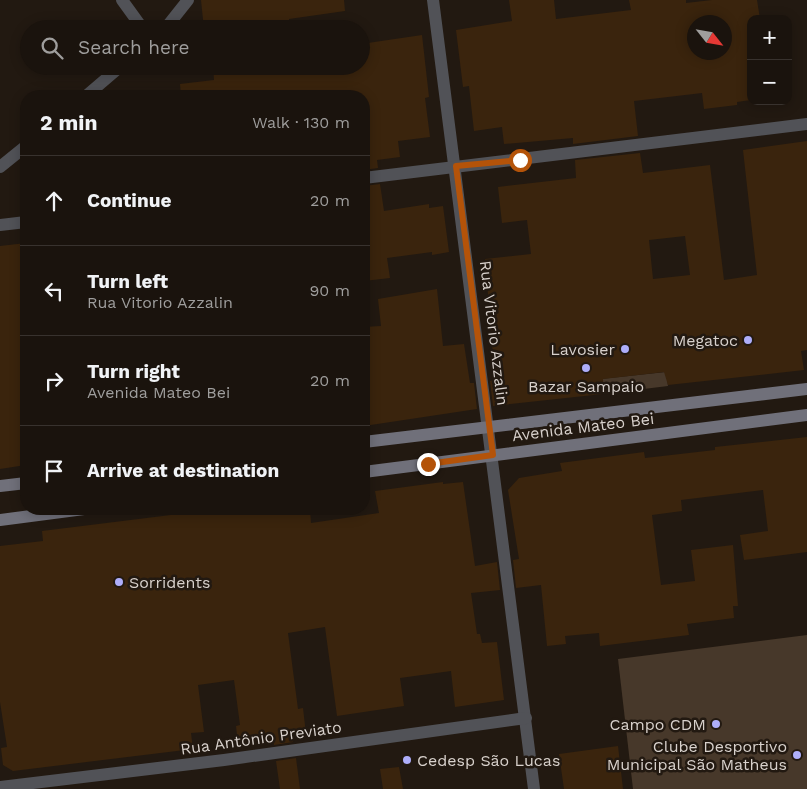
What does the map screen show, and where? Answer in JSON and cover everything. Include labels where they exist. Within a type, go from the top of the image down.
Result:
[{"type":"main road","name":"Avenida Mateo Bei","points":[[370,441],[807,389]]},
{"type":"main road","name":"Avenida Mateo Bei","points":[[370,471],[807,415]]},
{"type":"main road","points":[[0,486],[20,484]]},
{"type":"main road","points":[[0,520],[38,515]]},
{"type":"street","points":[[122,0],[136,20]]},
{"type":"street","points":[[172,20],[188,0]]},
{"type":"street","name":"Rua Vitorio Azzalin","points":[[433,0],[493,455],[534,789]]},
{"type":"street","points":[[93,90],[110,75]]},
{"type":"street","points":[[370,177],[807,124]]},
{"type":"street","points":[[0,167],[20,151]]},
{"type":"street","points":[[0,225],[20,223]]},
{"type":"street","name":"Rua Antônio Previato","points":[[0,787],[233,759],[526,718]]},
{"type":"shaded area","points":[[666,372],[668,386],[603,394],[601,379]]},
{"type":"shaded area","name":"Campo CDM","points":[[807,635],[807,789],[633,789],[618,659]]},
{"type":"building","points":[[201,0],[344,0],[345,11],[289,20],[203,20]]},
{"type":"building","points":[[509,0],[554,0],[556,19],[631,10],[629,0],[686,0],[686,3],[712,0],[757,0],[759,15],[747,15],[747,101],[737,102],[737,105],[704,109],[702,93],[634,101],[638,136],[573,144],[573,138],[504,144],[502,127],[474,131],[469,86],[463,87],[456,30],[512,21]]},
{"type":"building","points":[[422,35],[429,97],[425,98],[430,137],[398,141],[400,157],[377,160],[378,168],[370,169],[370,90],[180,90],[180,84],[214,80],[214,75],[370,75],[370,43]]},
{"type":"building","points":[[807,141],[807,350],[801,351],[804,370],[668,385],[664,372],[603,379],[603,394],[493,406],[490,381],[494,380],[492,341],[485,259],[531,254],[527,220],[502,223],[498,187],[576,178],[575,160],[640,153],[643,173],[710,165],[724,280],[757,275],[743,150]],"holes":[[[685,236],[690,275],[653,279],[649,240]]]},
{"type":"building","points":[[380,184],[384,211],[429,204],[429,208],[443,206],[449,252],[432,255],[432,252],[387,258],[390,278],[370,280],[370,185]]},
{"type":"building","points":[[20,244],[20,466],[0,469],[0,246]]},
{"type":"building","points":[[437,289],[443,346],[464,344],[470,383],[474,383],[477,409],[370,425],[370,327],[381,326],[378,299]]},
{"type":"building","points":[[807,437],[807,552],[744,560],[740,535],[768,531],[763,490],[681,500],[682,511],[652,515],[661,585],[695,581],[691,550],[733,545],[738,606],[733,606],[734,618],[687,624],[689,635],[600,646],[599,633],[565,636],[566,644],[547,646],[541,585],[516,588],[513,560],[519,559],[508,490],[519,478],[562,471],[560,463],[644,452],[645,458],[715,450],[715,447]]},
{"type":"building","points":[[443,482],[443,484],[463,482],[475,566],[497,562],[500,590],[471,593],[477,634],[480,634],[482,643],[497,642],[504,700],[455,707],[451,671],[400,678],[404,706],[337,716],[325,627],[288,633],[298,709],[303,708],[306,734],[293,736],[293,742],[274,745],[273,739],[238,743],[236,726],[240,725],[234,680],[198,685],[204,732],[191,733],[193,749],[13,771],[3,765],[1,748],[7,747],[0,702],[0,546],[43,541],[42,531],[171,515],[310,515],[311,523],[370,515],[379,513],[375,491]]},
{"type":"building","points":[[618,746],[623,789],[564,789],[559,754]]},
{"type":"building","points":[[296,758],[300,789],[280,789],[276,761]]},
{"type":"building","points":[[399,767],[403,789],[383,789],[380,769]]},
{"type":"place","name":"Megatoc","points":[[748,340]]},
{"type":"place","name":"Lavosier","points":[[625,349]]},
{"type":"place","name":"Bazar Sampaio","points":[[586,368]]},
{"type":"place","name":"Sorridents","points":[[119,582]]},
{"type":"place","name":"Campo CDM","points":[[716,724]]},
{"type":"place","name":"Clube Desportivo Municipal São Matheus","points":[[797,755]]},
{"type":"place","name":"Cedesp São Lucas","points":[[407,760]]},
{"type":"route","points":[[428,464],[493,455],[456,166],[520,160]]}]
